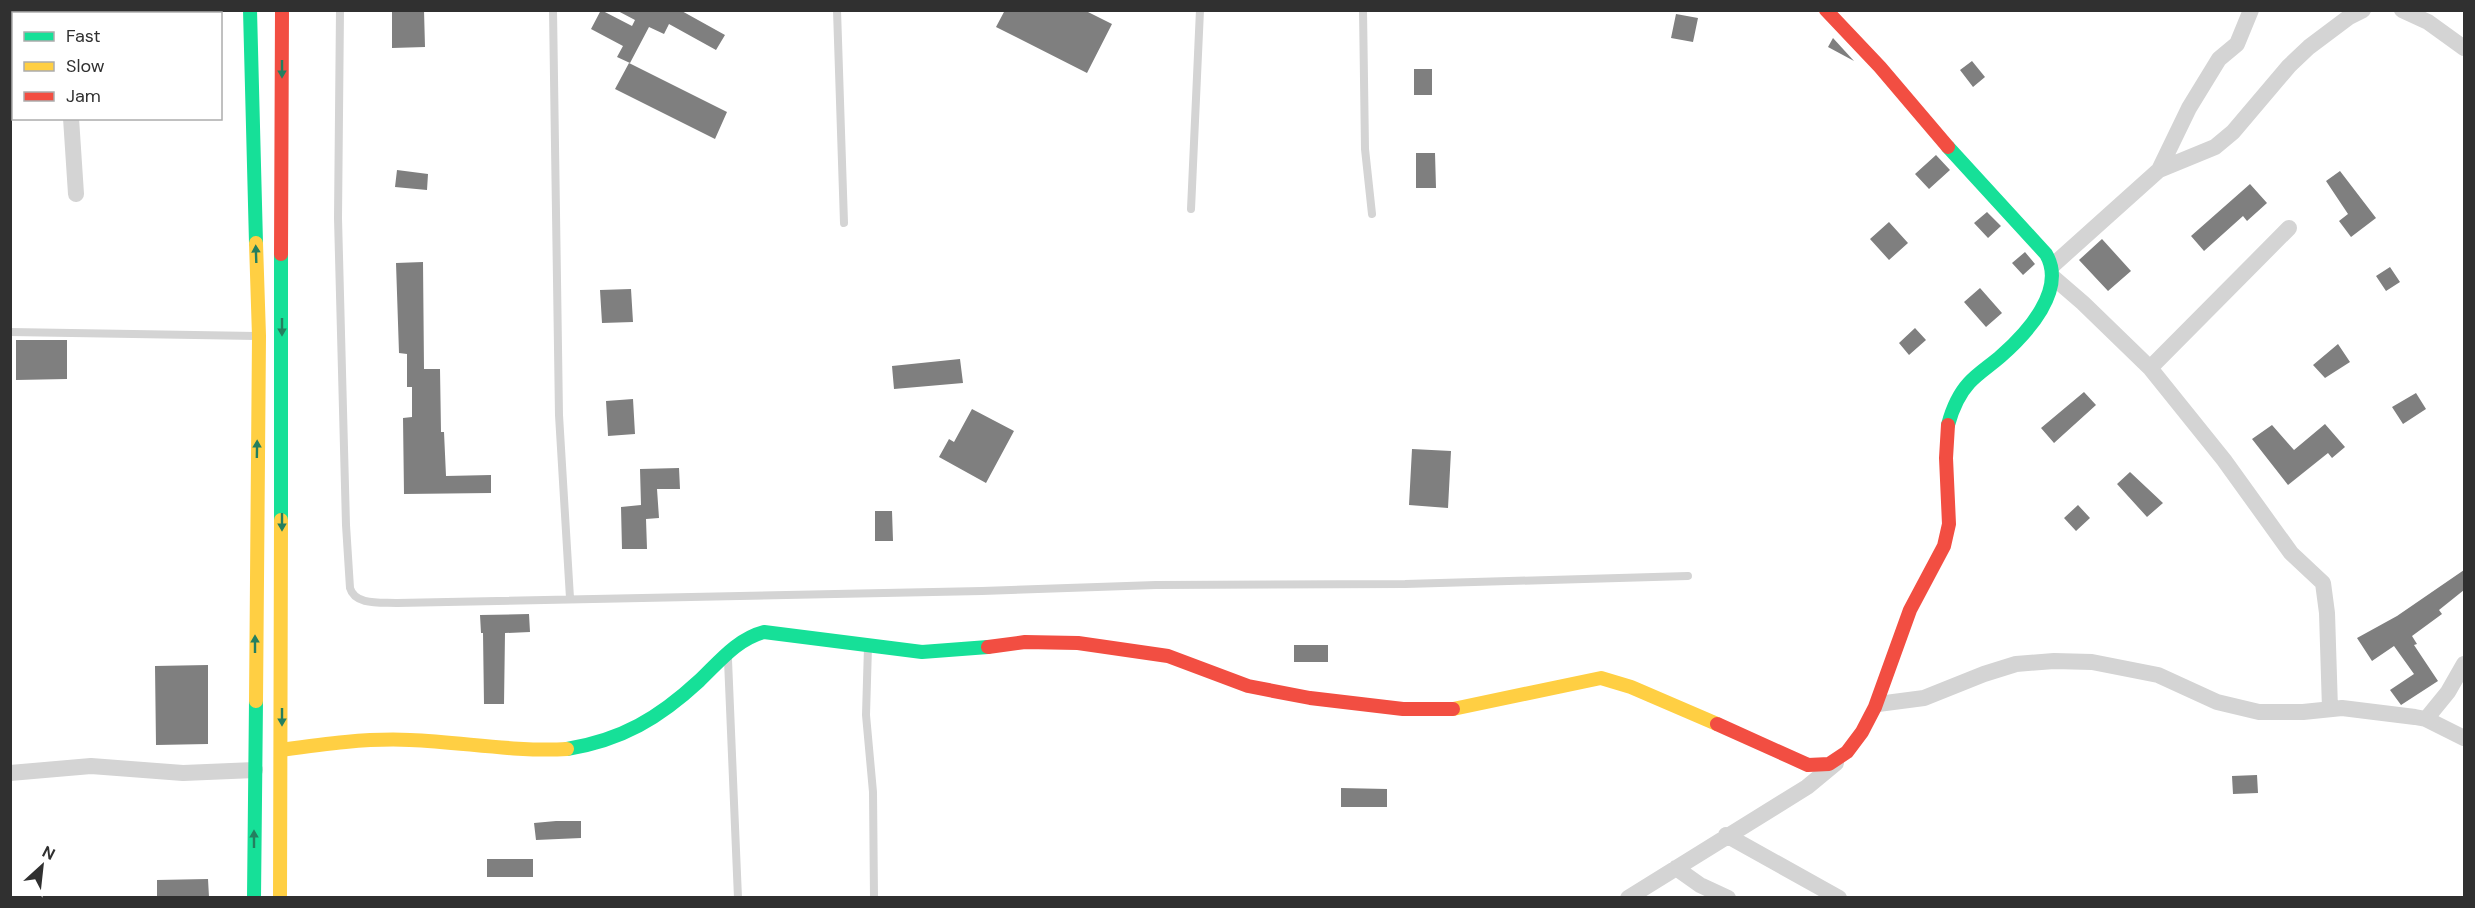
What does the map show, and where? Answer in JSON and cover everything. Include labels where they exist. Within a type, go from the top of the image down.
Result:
[{"type":"street","points":[[250,10],[259,336],[254,897]]},
{"type":"street","points":[[280,897],[282,10]]},
{"type":"street","points":[[1826,10],[1880,67],[1976,178],[2046,254],[2053,272],[2150,368],[2224,460],[2291,553],[2323,583],[2327,613],[2330,709]]},
{"type":"street","points":[[1628,897],[1807,787],[1845,755],[1862,732],[1878,704],[1910,610],[1946,538],[1946,435],[1950,417],[1968,385],[2019,339],[2036,316],[2053,272],[2159,170],[2202,84],[2219,59],[2237,44],[2251,10]]},
{"type":"street","points":[[2159,170],[2215,147],[2233,132],[2308,47],[2349,17],[2363,10]]},
{"type":"street","points":[[2402,10],[2428,22],[2464,48]]},
{"type":"street","points":[[71,120],[76,194]]},
{"type":"street","points":[[2150,368],[2289,228]]},
{"type":"street","points":[[282,750],[346,742],[407,740],[452,742],[512,749],[558,751],[584,748],[621,735],[660,714],[741,641],[764,632],[922,652],[1025,642],[1078,643],[1168,656],[1248,686],[1310,698],[1402,710],[1458,709],[1601,678],[1631,687],[1672,704],[1808,765],[1821,766],[1845,755]]},
{"type":"street","points":[[1878,704],[1924,698],[1983,674],[2016,664],[2092,662],[2158,675],[2204,697],[2233,707],[2259,712],[2303,712],[2342,708],[2426,719],[2464,738]]},
{"type":"street","points":[[2426,719],[2448,692],[2464,664]]},
{"type":"street","points":[[10,773],[91,766],[183,773],[255,770]]},
{"type":"street","points":[[1726,835],[1839,897]]},
{"type":"street","points":[[1676,868],[1700,885],[1728,897]]},
{"type":"lane","points":[[339,10],[339,240],[346,525],[351,593],[366,601],[397,603],[982,591],[1156,585],[1405,584],[1688,576]]},
{"type":"lane","points":[[553,10],[559,415],[570,598]]},
{"type":"lane","points":[[837,10],[844,223]]},
{"type":"lane","points":[[1191,209],[1200,10]]},
{"type":"lane","points":[[1363,10],[1365,149],[1371,214]]},
{"type":"lane","points":[[10,332],[259,336]]},
{"type":"lane","points":[[868,645],[866,715],[873,792],[874,897]]},
{"type":"lane","points":[[728,653],[738,897]]},
{"type":"building","points":[[392,10],[424,10],[425,47],[392,48]]},
{"type":"building","points":[[601,10],[632,26],[635,20],[616,10],[680,10],[725,35],[716,50],[669,24],[664,34],[649,27],[630,63],[617,57],[623,46],[591,29]]},
{"type":"building","points":[[1005,10],[1084,10],[1112,24],[1087,73],[996,27]]},
{"type":"building","points":[[1676,14],[1698,18],[1693,42],[1671,38]]},
{"type":"building","points":[[1833,38],[1854,61],[1828,47]]},
{"type":"building","points":[[1972,61],[1985,77],[1973,87],[1960,70]]},
{"type":"building","points":[[629,63],[727,112],[715,139],[615,89]]},
{"type":"building","points":[[1414,69],[1432,69],[1432,95],[1414,95]]},
{"type":"building","points":[[1416,153],[1435,153],[1436,188],[1416,188]]},
{"type":"building","points":[[1936,155],[1950,170],[1929,189],[1915,174]]},
{"type":"building","points":[[397,170],[428,174],[427,190],[395,187]]},
{"type":"building","points":[[2340,171],[2376,218],[2351,237],[2339,221],[2348,214],[2326,181]]},
{"type":"building","points":[[2250,184],[2267,203],[2247,221],[2243,216],[2204,251],[2191,236]]},
{"type":"building","points":[[1987,212],[2001,226],[1988,238],[1974,223]]},
{"type":"building","points":[[1889,222],[1908,243],[1889,260],[1870,239]]},
{"type":"building","points":[[2102,239],[2131,271],[2108,291],[2079,260]]},
{"type":"building","points":[[2025,252],[2035,264],[2023,275],[2012,263]]},
{"type":"building","points":[[423,262],[424,369],[440,369],[441,432],[444,432],[446,476],[491,475],[491,493],[404,494],[403,418],[412,417],[412,387],[407,387],[407,354],[399,353],[396,263]]},
{"type":"building","points":[[2390,267],[2400,282],[2386,291],[2376,276]]},
{"type":"building","points":[[1980,288],[2002,313],[1986,327],[1964,302]]},
{"type":"building","points":[[631,289],[633,322],[602,323],[600,290]]},
{"type":"building","points":[[1915,328],[1926,340],[1909,355],[1899,343]]},
{"type":"building","points":[[16,340],[67,340],[67,379],[16,380]]},
{"type":"building","points":[[2338,344],[2350,362],[2325,378],[2313,365]]},
{"type":"building","points":[[960,359],[963,383],[894,389],[892,366]]},
{"type":"building","points":[[2084,392],[2096,405],[2054,443],[2041,428]]},
{"type":"building","points":[[2416,393],[2426,409],[2403,424],[2392,407]]},
{"type":"building","points":[[633,399],[635,434],[608,436],[606,401]]},
{"type":"building","points":[[972,409],[1014,431],[986,483],[939,457],[949,439],[954,442]]},
{"type":"building","points":[[2325,424],[2345,447],[2332,458],[2328,453],[2288,485],[2252,439],[2272,425],[2294,450]]},
{"type":"building","points":[[1412,449],[1451,451],[1448,508],[1409,505]]},
{"type":"building","points":[[679,468],[680,489],[657,489],[659,518],[646,519],[647,549],[622,549],[621,507],[641,505],[640,469]]},
{"type":"building","points":[[2130,472],[2163,503],[2147,517],[2117,484]]},
{"type":"building","points":[[2078,505],[2090,518],[2076,531],[2064,518]]},
{"type":"building","points":[[875,511],[892,511],[893,541],[875,541]]},
{"type":"building","points":[[2464,570],[2464,590],[2439,610],[2442,614],[2412,636],[2417,644],[2414,645],[2438,681],[2401,705],[2390,690],[2414,674],[2394,646],[2372,661],[2357,638],[2397,616]]},
{"type":"building","points":[[529,614],[530,632],[505,633],[504,704],[484,704],[483,633],[481,633],[480,615]]},
{"type":"building","points":[[1294,645],[1328,645],[1328,662],[1294,662]]},
{"type":"building","points":[[208,665],[208,744],[156,745],[155,666]]},
{"type":"building","points":[[2257,775],[2258,793],[2233,794],[2232,776]]},
{"type":"building","points":[[1341,788],[1387,789],[1387,807],[1341,807]]},
{"type":"building","points":[[581,821],[581,838],[536,840],[534,823]]},
{"type":"building","points":[[487,859],[533,859],[533,877],[487,877]]},
{"type":"building","points":[[208,879],[209,897],[157,897],[157,880]]},
{"type":"traffic: fast","points":[[250,10],[256,243]]},
{"type":"traffic: fast","points":[[1948,147],[2046,254],[2051,268],[2048,296],[2041,310],[2022,335],[1965,388],[1956,403],[1948,425]]},
{"type":"traffic: fast","points":[[281,254],[281,520]]},
{"type":"traffic: fast","points":[[567,749],[605,740],[639,726],[684,694],[737,646],[754,635],[764,632],[922,652],[988,647]]},
{"type":"traffic: fast","points":[[254,898],[256,701]]},
{"type":"traffic: slow","points":[[256,243],[259,336],[256,701]]},
{"type":"traffic: slow","points":[[280,898],[281,520]]},
{"type":"traffic: slow","points":[[1453,709],[1601,678],[1631,687],[1717,724]]},
{"type":"traffic: slow","points":[[281,750],[378,740],[430,741],[547,750],[567,749]]},
{"type":"traffic: jam","points":[[281,254],[282,10]]},
{"type":"traffic: jam","points":[[1826,10],[1880,67],[1948,147]]},
{"type":"traffic: jam","points":[[1717,724],[1808,765],[1829,764],[1847,752],[1862,732],[1875,707],[1910,610],[1944,546],[1949,524],[1946,458],[1948,425]]},
{"type":"traffic: jam","points":[[988,647],[1025,642],[1078,643],[1168,656],[1248,686],[1310,698],[1403,709],[1453,709]]}]
